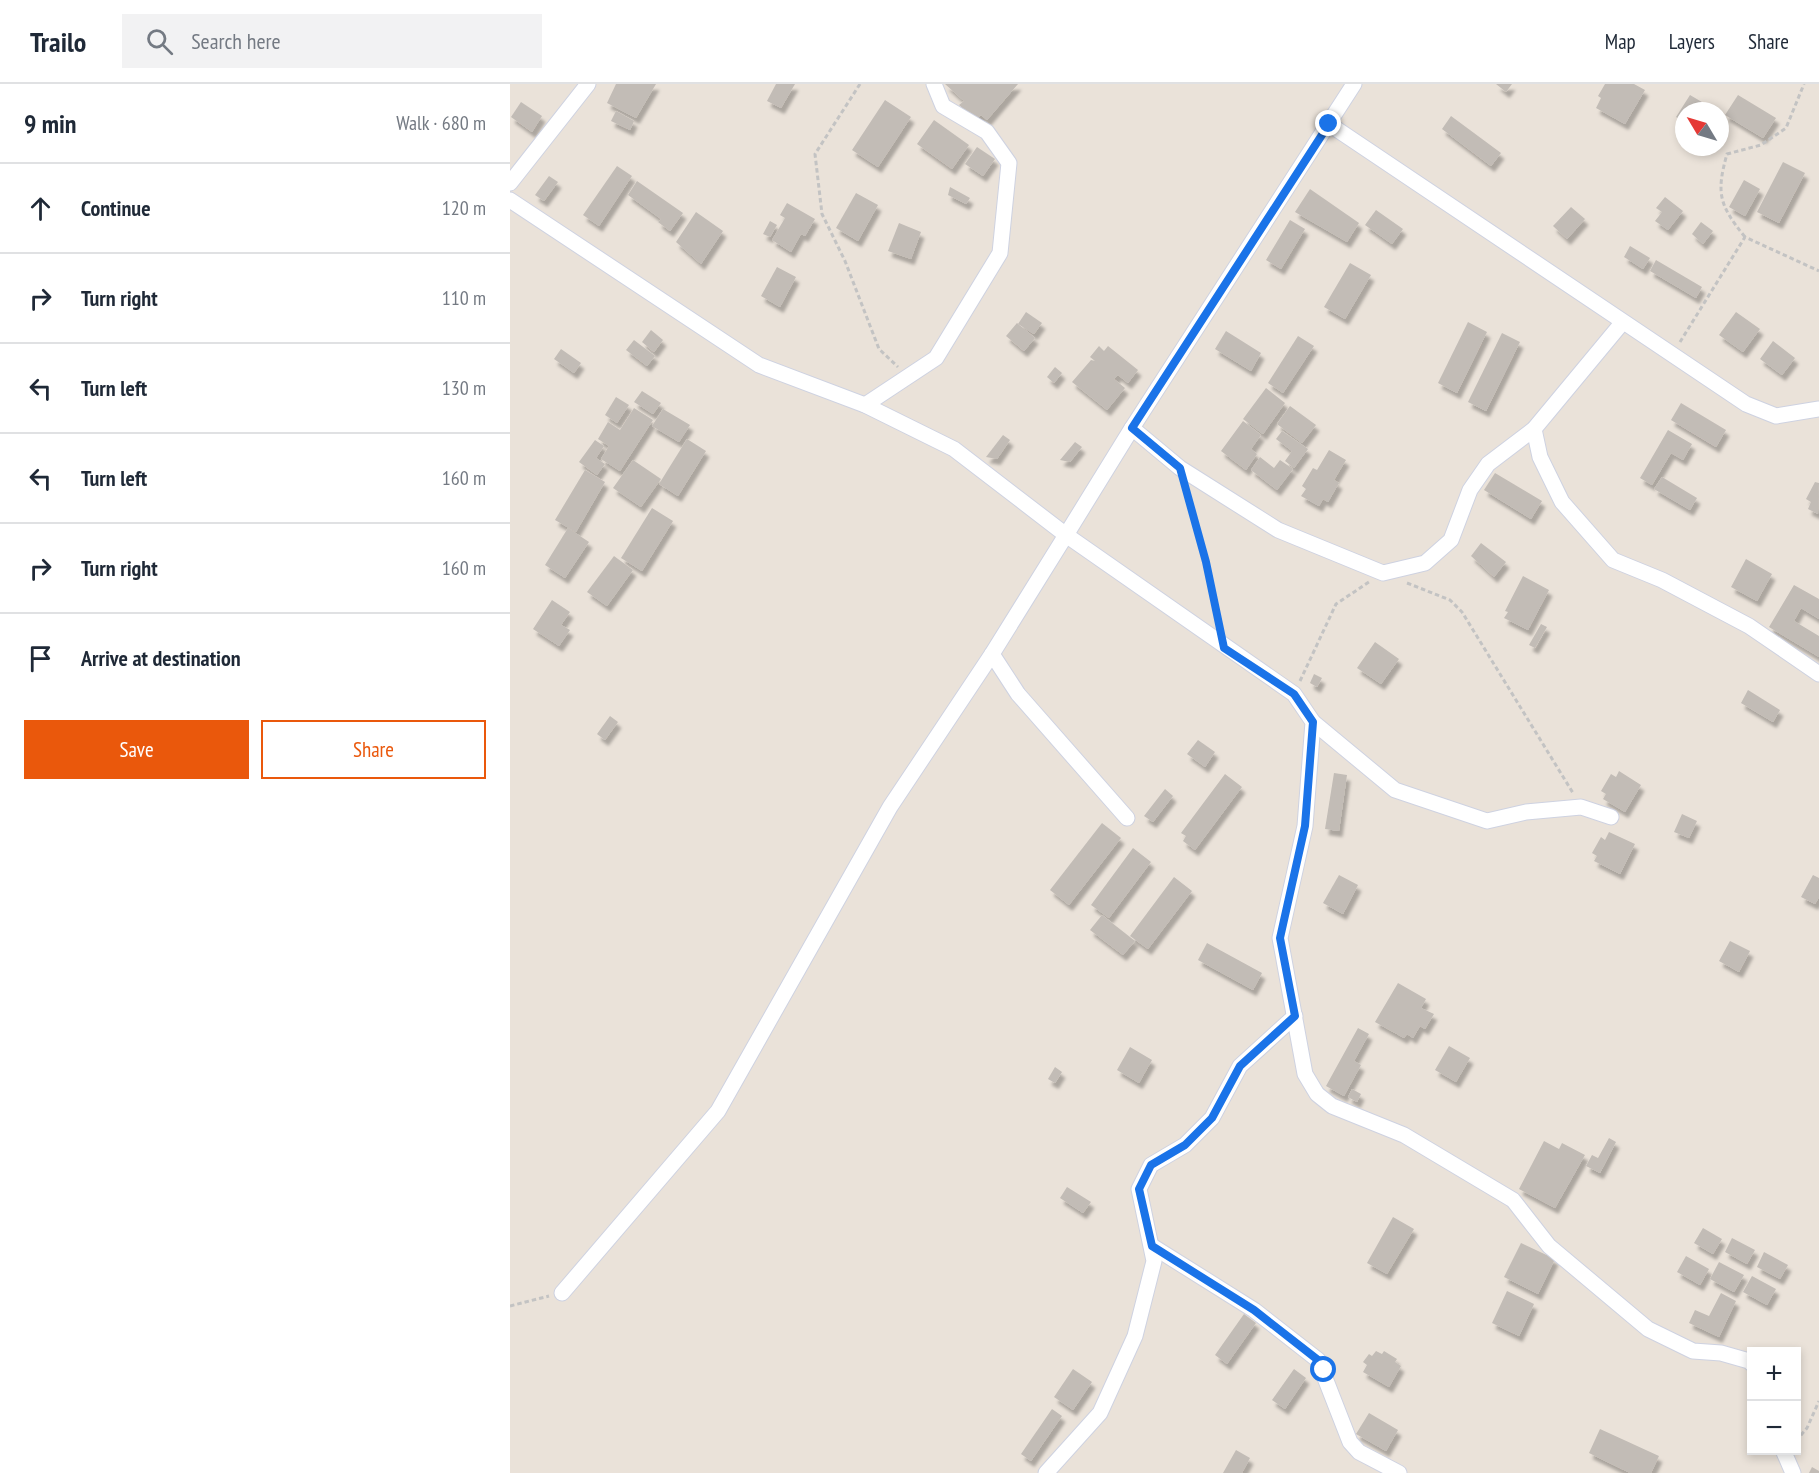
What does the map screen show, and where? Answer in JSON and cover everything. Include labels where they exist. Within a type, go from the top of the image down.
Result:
[{"type":"street","points":[[510,183],[588,84]]},
{"type":"street","points":[[865,405],[936,358],[1000,253],[1009,163],[987,132],[944,106],[934,84]]},
{"type":"street","points":[[562,1293],[718,1111],[890,807],[992,654],[1132,428],[1354,84]]},
{"type":"street","points":[[1329,124],[1746,405],[1776,416],[1819,409]]},
{"type":"street","points":[[510,200],[759,366],[865,405],[954,449],[1066,535],[1224,648],[1294,694],[1313,722],[1395,790],[1487,821],[1526,812],[1581,807],[1611,817]]},
{"type":"street","points":[[1132,428],[1180,468],[1278,530],[1383,573],[1425,563],[1450,540],[1470,490],[1488,464],[1534,429],[1622,323]]},
{"type":"street","points":[[1534,429],[1540,457],[1562,502],[1613,560],[1662,580],[1749,626],[1819,675]]},
{"type":"street","points":[[992,654],[1018,694],[1127,818]]},
{"type":"street","points":[[1313,722],[1305,826],[1280,938],[1305,1074],[1317,1094],[1332,1106],[1404,1135],[1513,1200],[1549,1246],[1648,1329],[1693,1351],[1721,1353],[1747,1360]]},
{"type":"street","points":[[1046,1473],[1100,1413],[1135,1336],[1154,1261],[1139,1189],[1151,1165],[1185,1145],[1212,1118],[1240,1066],[1295,1016]]},
{"type":"street","points":[[1152,1246],[1254,1310],[1318,1360],[1350,1442],[1359,1452],[1400,1473]]},
{"type":"street","points":[[1785,1455],[1793,1473]]},
{"type":"path","points":[[860,84],[815,154],[822,214],[845,261],[879,349],[908,376]]},
{"type":"path","points":[[1804,84],[1786,129],[1761,145],[1727,154],[1718,184],[1729,218],[1745,237],[1819,271]]},
{"type":"path","points":[[1672,355],[1745,237]]},
{"type":"path","points":[[1180,468],[1206,562],[1224,648]]},
{"type":"path","points":[[1294,694],[1336,604],[1383,573],[1450,600],[1461,612],[1581,807]]},
{"type":"path","points":[[510,1306],[562,1293]]},
{"type":"path","points":[[1801,1436],[1819,1401]]},
{"type":"building","points":[[616,84],[656,84],[636,118],[607,103]]},
{"type":"building","points":[[776,84],[795,84],[781,108],[767,101]]},
{"type":"building","points":[[945,84],[1018,84],[987,120],[981,115],[976,120],[959,105],[964,101]]},
{"type":"building","points":[[1496,84],[1512,84],[1506,92]]},
{"type":"building","points":[[1605,84],[1634,84],[1645,90],[1625,124],[1596,108],[1601,98],[1598,96]]},
{"type":"building","points":[[1690,95],[1702,102],[1686,102]]},
{"type":"building","points":[[1738,95],[1776,118],[1763,138],[1729,117],[1729,109]]},
{"type":"building","points":[[885,100],[911,117],[878,167],[852,150]]},
{"type":"building","points":[[521,102],[542,116],[532,132],[511,117]]},
{"type":"building","points":[[616,111],[634,121],[630,130],[611,121]]},
{"type":"building","points":[[1451,116],[1501,153],[1491,166],[1442,129]]},
{"type":"building","points":[[934,120],[969,145],[952,169],[917,144]]},
{"type":"building","points":[[977,147],[995,159],[983,176],[965,164]]},
{"type":"building","points":[[1783,162],[1805,173],[1779,223],[1757,212]]},
{"type":"building","points":[[617,166],[632,176],[599,226],[583,215]]},
{"type":"building","points":[[549,176],[558,182],[544,201],[535,195]]},
{"type":"building","points":[[1744,180],[1760,189],[1745,216],[1729,207]]},
{"type":"building","points":[[637,181],[683,213],[670,231],[658,222],[661,219],[628,195]]},
{"type":"building","points":[[950,187],[970,198],[966,204],[948,195]]},
{"type":"building","points":[[1310,189],[1359,223],[1347,242],[1295,212]]},
{"type":"building","points":[[856,193],[878,205],[858,241],[836,228]]},
{"type":"building","points":[[1665,197],[1683,211],[1668,230],[1655,221],[1662,212],[1656,208]]},
{"type":"building","points":[[787,203],[815,219],[805,236],[801,234],[791,252],[772,240],[785,218],[780,215]]},
{"type":"building","points":[[1571,207],[1585,219],[1567,239],[1553,226]]},
{"type":"building","points":[[1376,210],[1403,229],[1392,244],[1365,225]]},
{"type":"building","points":[[696,212],[723,231],[701,264],[676,242]]},
{"type":"building","points":[[1290,220],[1305,229],[1281,269],[1266,260]]},
{"type":"building","points":[[770,221],[777,225],[770,237],[763,234]]},
{"type":"building","points":[[1701,222],[1713,231],[1703,244],[1692,234]]},
{"type":"building","points":[[899,223],[921,232],[911,259],[888,251]]},
{"type":"building","points":[[1630,246],[1650,258],[1643,269],[1624,257]]},
{"type":"building","points":[[1656,260],[1702,287],[1696,298],[1650,271]]},
{"type":"building","points":[[1350,263],[1371,275],[1345,319],[1324,307]]},
{"type":"building","points":[[777,267],[796,277],[780,307],[761,296]]},
{"type":"building","points":[[1026,312],[1042,323],[1034,334],[1018,324]]},
{"type":"building","points":[[1736,312],[1760,329],[1743,352],[1719,335]]},
{"type":"building","points":[[1468,322],[1487,332],[1457,393],[1438,383]]},
{"type":"building","points":[[1017,323],[1035,338],[1024,351],[1006,336]]},
{"type":"building","points":[[651,330],[663,340],[654,352],[642,342]]},
{"type":"building","points":[[1226,331],[1261,353],[1251,371],[1215,349]]},
{"type":"building","points":[[1502,333],[1520,342],[1486,411],[1468,402]]},
{"type":"building","points":[[1298,336],[1314,346],[1283,393],[1268,383]]},
{"type":"building","points":[[634,340],[655,356],[647,366],[626,350]]},
{"type":"building","points":[[1773,341],[1795,358],[1782,375],[1760,359]]},
{"type":"building","points":[[1099,346],[1104,351],[1108,346],[1138,370],[1128,383],[1118,375],[1114,379],[1125,388],[1107,410],[1072,382],[1091,360],[1095,361],[1090,357]]},
{"type":"building","points":[[561,349],[581,363],[574,373],[554,359]]},
{"type":"building","points":[[1055,367],[1062,373],[1054,383],[1047,377]]},
{"type":"building","points":[[1266,388],[1285,403],[1263,434],[1243,419]]},
{"type":"building","points":[[642,391],[661,403],[653,414],[634,402]]},
{"type":"building","points":[[616,397],[629,405],[617,423],[605,415]]},
{"type":"building","points":[[1681,403],[1726,430],[1716,447],[1671,420]]},
{"type":"building","points":[[1290,406],[1316,425],[1302,443],[1277,424]]},
{"type":"building","points":[[634,408],[653,420],[620,471],[601,459],[609,446],[598,439],[608,422],[620,430]]},
{"type":"building","points":[[663,409],[690,425],[679,442],[652,426]]},
{"type":"building","points":[[1243,421],[1261,435],[1251,449],[1257,454],[1246,470],[1221,451]]},
{"type":"building","points":[[1668,430],[1692,444],[1683,460],[1671,453],[1652,485],[1640,478]]},
{"type":"building","points":[[1282,431],[1308,449],[1294,468],[1285,461],[1292,451],[1276,439]]},
{"type":"building","points":[[1003,435],[1010,440],[997,459],[986,457]]},
{"type":"building","points":[[687,439],[706,451],[678,496],[659,484]]},
{"type":"building","points":[[595,440],[604,446],[596,458],[605,464],[597,475],[579,462]]},
{"type":"building","points":[[1075,442],[1082,447],[1070,462],[1060,460]]},
{"type":"building","points":[[1329,450],[1346,460],[1334,480],[1339,483],[1328,502],[1323,499],[1319,506],[1301,496],[1306,489],[1302,486],[1313,468],[1317,470]]},
{"type":"building","points":[[1260,457],[1274,468],[1280,460],[1293,469],[1277,490],[1251,470]]},
{"type":"building","points":[[633,460],[661,479],[641,507],[613,488]]},
{"type":"building","points":[[585,470],[605,482],[576,532],[555,520]]},
{"type":"building","points":[[1495,473],[1542,501],[1531,519],[1484,490]]},
{"type":"building","points":[[1662,477],[1697,498],[1690,510],[1654,489]]},
{"type":"building","points":[[1815,482],[1819,483],[1818,514],[1808,509],[1811,502],[1806,499]]},
{"type":"building","points":[[652,508],[673,521],[642,571],[621,558]]},
{"type":"building","points":[[568,528],[589,542],[565,578],[545,565]]},
{"type":"building","points":[[1481,543],[1506,562],[1494,577],[1471,556]]},
{"type":"building","points":[[614,556],[633,570],[607,606],[587,592]]},
{"type":"building","points":[[1746,559],[1772,574],[1757,601],[1731,587]]},
{"type":"building","points":[[1523,576],[1549,590],[1528,630],[1504,618],[1508,612],[1505,611]]},
{"type":"building","points":[[1794,585],[1819,599],[1819,619],[1801,608],[1794,621],[1819,636],[1819,657],[1769,627]]},
{"type":"building","points":[[552,600],[570,612],[561,625],[570,630],[559,646],[533,629]]},
{"type":"building","points":[[1541,624],[1547,627],[1535,648],[1529,645]]},
{"type":"building","points":[[1375,642],[1399,659],[1381,684],[1357,668]]},
{"type":"building","points":[[1314,674],[1322,678],[1317,687],[1310,683]]},
{"type":"building","points":[[1748,690],[1780,710],[1773,722],[1741,703]]},
{"type":"building","points":[[610,716],[618,722],[605,740],[597,734]]},
{"type":"building","points":[[1198,740],[1215,752],[1205,767],[1187,754]]},
{"type":"building","points":[[1619,771],[1641,785],[1625,812],[1603,799],[1606,794],[1601,791],[1611,774],[1616,777]]},
{"type":"building","points":[[1334,773],[1347,775],[1339,831],[1325,829]]},
{"type":"building","points":[[1225,774],[1242,787],[1195,850],[1183,841],[1186,836],[1181,833]]},
{"type":"building","points":[[1165,789],[1173,796],[1153,822],[1144,816]]},
{"type":"building","points":[[1682,814],[1697,821],[1689,838],[1674,832]]},
{"type":"building","points":[[1102,823],[1121,838],[1069,905],[1050,890]]},
{"type":"building","points":[[1609,832],[1635,844],[1620,874],[1594,861],[1597,856],[1592,853],[1601,837],[1605,840]]},
{"type":"building","points":[[1133,848],[1151,862],[1109,918],[1091,905]]},
{"type":"building","points":[[1339,875],[1358,885],[1343,914],[1323,903]]},
{"type":"building","points":[[1813,875],[1819,878],[1819,897],[1815,904],[1801,897]]},
{"type":"building","points":[[1174,877],[1192,891],[1148,949],[1130,936]]},
{"type":"building","points":[[1102,915],[1135,941],[1123,955],[1090,930]]},
{"type":"building","points":[[1730,941],[1750,951],[1739,972],[1719,961]]},
{"type":"building","points":[[1207,943],[1262,973],[1253,990],[1198,960]]},
{"type":"building","points":[[1398,983],[1426,999],[1421,1008],[1434,1014],[1425,1029],[1420,1026],[1413,1038],[1407,1034],[1404,1038],[1375,1022]]},
{"type":"building","points":[[1358,1028],[1369,1034],[1354,1061],[1361,1065],[1344,1096],[1326,1086]]},
{"type":"building","points":[[1449,1046],[1470,1058],[1456,1082],[1435,1070]]},
{"type":"building","points":[[1130,1047],[1152,1060],[1139,1083],[1117,1070]]},
{"type":"building","points":[[1055,1067],[1062,1072],[1055,1083],[1048,1079]]},
{"type":"building","points":[[1352,1089],[1361,1094],[1357,1102],[1348,1097]]},
{"type":"building","points":[[1609,1138],[1616,1142],[1600,1173],[1586,1166],[1592,1155],[1598,1158]]},
{"type":"building","points":[[1544,1141],[1559,1149],[1562,1143],[1585,1155],[1555,1208],[1519,1189]]},
{"type":"building","points":[[1067,1187],[1091,1202],[1083,1213],[1060,1198]]},
{"type":"building","points":[[1393,1217],[1414,1229],[1387,1274],[1367,1263]]},
{"type":"building","points":[[1703,1228],[1722,1239],[1713,1254],[1694,1243]]},
{"type":"building","points":[[1732,1238],[1755,1250],[1747,1264],[1725,1252]]},
{"type":"building","points":[[1521,1243],[1555,1259],[1538,1294],[1504,1277]]},
{"type":"building","points":[[1764,1252],[1788,1265],[1780,1279],[1757,1267]]},
{"type":"building","points":[[1686,1256],[1709,1269],[1700,1285],[1677,1272]]},
{"type":"building","points":[[1719,1262],[1744,1275],[1734,1292],[1710,1279]]},
{"type":"building","points":[[1752,1276],[1776,1289],[1767,1305],[1743,1292]]},
{"type":"building","points":[[1507,1291],[1534,1304],[1519,1336],[1492,1323]]},
{"type":"building","points":[[1721,1293],[1736,1301],[1719,1337],[1689,1323],[1695,1310],[1709,1316]]},
{"type":"building","points":[[1244,1314],[1256,1323],[1227,1364],[1215,1355]]},
{"type":"building","points":[[1376,1351],[1382,1354],[1384,1351],[1397,1359],[1395,1362],[1401,1366],[1389,1387],[1363,1372],[1367,1365],[1363,1362],[1369,1354],[1372,1356]]},
{"type":"building","points":[[1073,1369],[1092,1382],[1073,1410],[1054,1397]]},
{"type":"building","points":[[1294,1369],[1306,1378],[1285,1409],[1272,1400]]},
{"type":"building","points":[[1052,1409],[1062,1416],[1031,1461],[1021,1454]]},
{"type":"building","points":[[1369,1413],[1398,1430],[1386,1451],[1356,1434]]},
{"type":"building","points":[[1600,1429],[1659,1456],[1651,1473],[1630,1473],[1589,1453]]},
{"type":"building","points":[[1236,1450],[1250,1458],[1242,1473],[1223,1473]]},
{"type":"building","points":[[1812,1467],[1819,1471],[1819,1473],[1809,1473]]},
{"type":"route","points":[[1324,1370],[1318,1360],[1254,1310],[1152,1246],[1139,1189],[1151,1165],[1185,1145],[1212,1118],[1240,1066],[1295,1016],[1280,938],[1305,826],[1313,722],[1294,694],[1224,648],[1206,562],[1180,468],[1132,428],[1329,124]]}]
